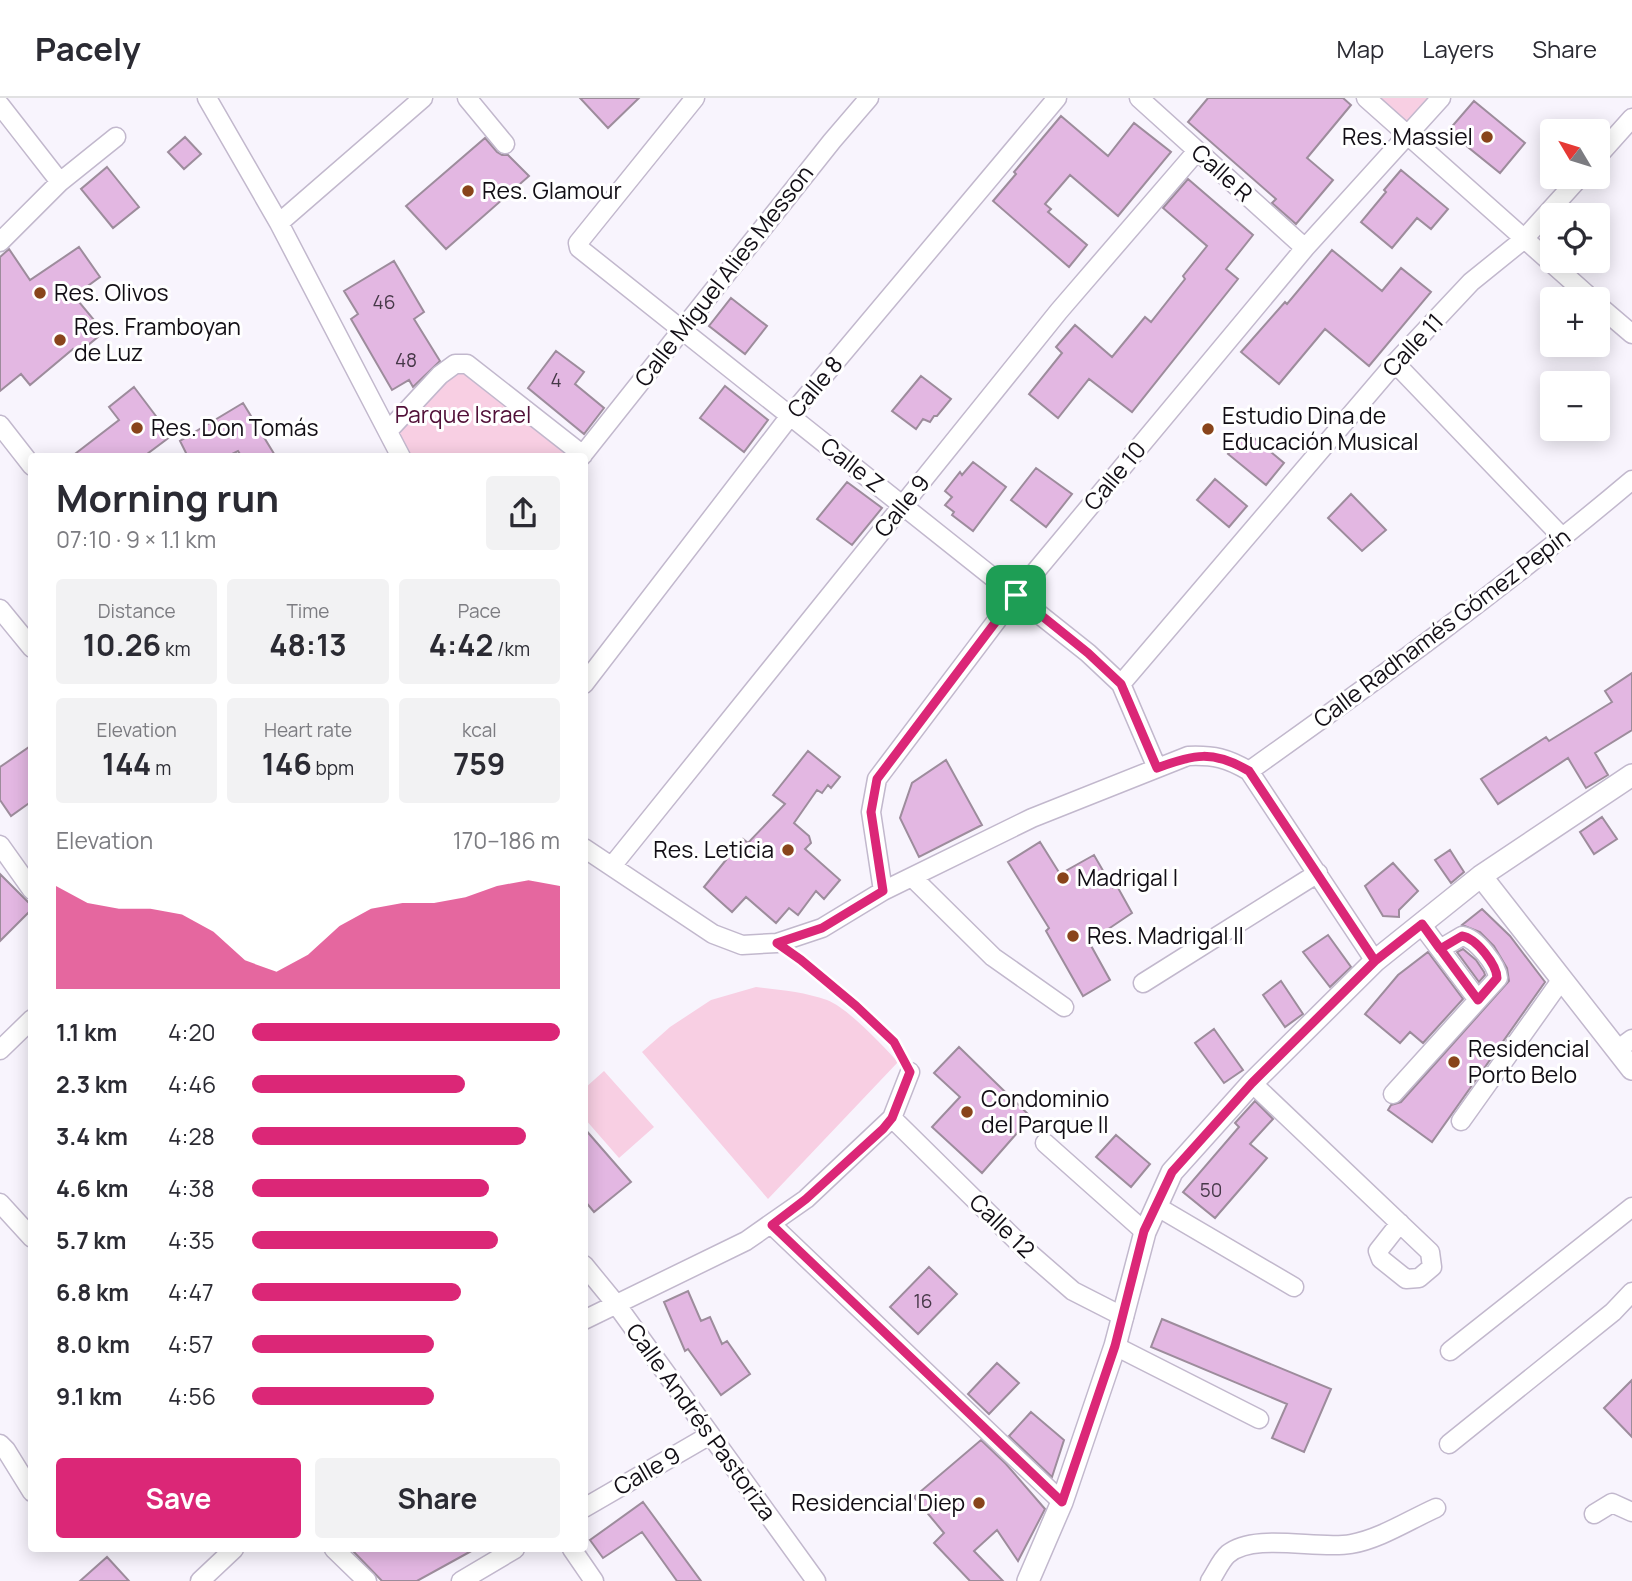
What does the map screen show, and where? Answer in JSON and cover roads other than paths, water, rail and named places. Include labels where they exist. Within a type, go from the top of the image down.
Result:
[{"type":"main road","points":[[1028,1581],[1062,1502],[1115,1346],[1144,1231],[1172,1172],[1252,1083],[1375,961],[1481,876],[1632,775]]},
{"type":"main road","points":[[1481,876],[1562,979],[1625,1045],[1632,1069]]},
{"type":"street","points":[[207,98],[279,223],[399,453]]},
{"type":"street","points":[[279,223],[423,98]]},
{"type":"street","points":[[467,98],[505,144]]},
{"type":"street","name":"Calle Z","points":[[695,98],[578,243],[582,253],[1088,653],[1121,684],[1157,768]]},
{"type":"street","name":"Calle Miguel Alies Messon","points":[[584,453],[869,98]]},
{"type":"street","name":"Calle 8","points":[[590,665],[790,416],[1057,98]]},
{"type":"street","name":"Calle R","points":[[1139,98],[1305,248]]},
{"type":"street","points":[[1366,98],[1578,287]]},
{"type":"street","name":"Calle 10","points":[[883,891],[871,812],[877,779],[1016,595],[1305,248],[1441,98]]},
{"type":"street","points":[[0,106],[60,182]]},
{"type":"street","points":[[1610,143],[1632,118]]},
{"type":"street","points":[[0,242],[60,182],[116,137]]},
{"type":"street","name":"Calle 9","points":[[612,866],[1059,311],[1197,151]]},
{"type":"street","name":"Calle 11","points":[[1121,684],[1395,363],[1471,282],[1523,240],[1569,189]]},
{"type":"street","points":[[1610,314],[1632,333]]},
{"type":"street","points":[[1395,363],[1563,538]]},
{"type":"street","points":[[388,431],[440,375],[455,364],[467,365],[578,453]]},
{"type":"street","points":[[0,425],[28,461]]},
{"type":"street","name":"Calle Radhamés Gómez Pepín","points":[[1249,771],[1406,659],[1563,538],[1632,480]]},
{"type":"street","points":[[0,609],[28,643]]},
{"type":"street","points":[[588,851],[713,934],[743,945],[777,943],[822,928],[883,891],[1032,818],[1188,756],[1212,755],[1249,771],[1375,961]]},
{"type":"street","points":[[0,845],[28,884]]},
{"type":"street","points":[[1143,983],[1318,873]]},
{"type":"street","points":[[912,877],[993,957],[1065,1007]]},
{"type":"street","points":[[1422,924],[1478,1000]]},
{"type":"street","points":[[1393,1094],[1497,978],[1497,970],[1470,937],[1462,936],[1440,949]]},
{"type":"street","points":[[1461,1121],[1562,979]]},
{"type":"street","points":[[0,1050],[28,1023]]},
{"type":"street","points":[[588,1318],[746,1241],[772,1225],[815,1191],[892,1118],[910,1072]]},
{"type":"street","points":[[1252,1083],[1400,1223]]},
{"type":"street","name":"Calle 12","points":[[892,1118],[1027,1251],[1073,1291],[1124,1317]]},
{"type":"street","points":[[1045,1143],[1144,1231]]},
{"type":"street","points":[[0,1203],[28,1234]]},
{"type":"street","points":[[1156,1206],[1294,1287]]},
{"type":"street","points":[[1450,1351],[1632,1207]]},
{"type":"street","points":[[772,1225],[1062,1502]]},
{"type":"street","name":"Calle Andrés Pastoriza","points":[[588,1270],[616,1304],[816,1581]]},
{"type":"street","points":[[1449,1444],[1613,1312],[1632,1292]]},
{"type":"street","points":[[1115,1346],[1259,1419]]},
{"type":"street","name":"Calle 9","points":[[588,1506],[709,1435]]},
{"type":"street","points":[[0,1444],[28,1486]]},
{"type":"street","points":[[1594,1514],[1612,1503],[1632,1512]]},
{"type":"street","points":[[1210,1581],[1226,1556],[1239,1547],[1258,1544],[1347,1545],[1362,1542],[1436,1508]]},
{"type":"street","points":[[200,1581],[231,1552]]},
{"type":"street","points":[[337,1552],[366,1581]]},
{"type":"street","points":[[461,1581],[510,1552]]},
{"type":"street","points":[[574,1552],[594,1581]]},
{"type":"place","name":"Res. Massiel","points":[[1487,137]]},
{"type":"place","name":"Res. Glamour","points":[[468,191]]},
{"type":"place","name":"Res. Olivos","points":[[40,293]]},
{"type":"place","name":"Res. Framboyan de Luz","points":[[60,340]]},
{"type":"place","name":"Res. Don Tomás","points":[[137,428]]},
{"type":"place","name":"Estudio Dina de Educación Musical","points":[[1208,429]]},
{"type":"place","name":"Res. Leticia","points":[[788,850]]},
{"type":"place","name":"Madrigal I","points":[[1063,878]]},
{"type":"place","name":"Res. Madrigal II","points":[[1073,936]]},
{"type":"place","name":"Residencial Porto Belo","points":[[1454,1062]]},
{"type":"place","name":"Condominio del Parque II","points":[[967,1112]]},
{"type":"place","name":"Residencial Diep","points":[[979,1503]]},
{"type":"park label","name":"Parque Israel","points":[[463,415]]}]
